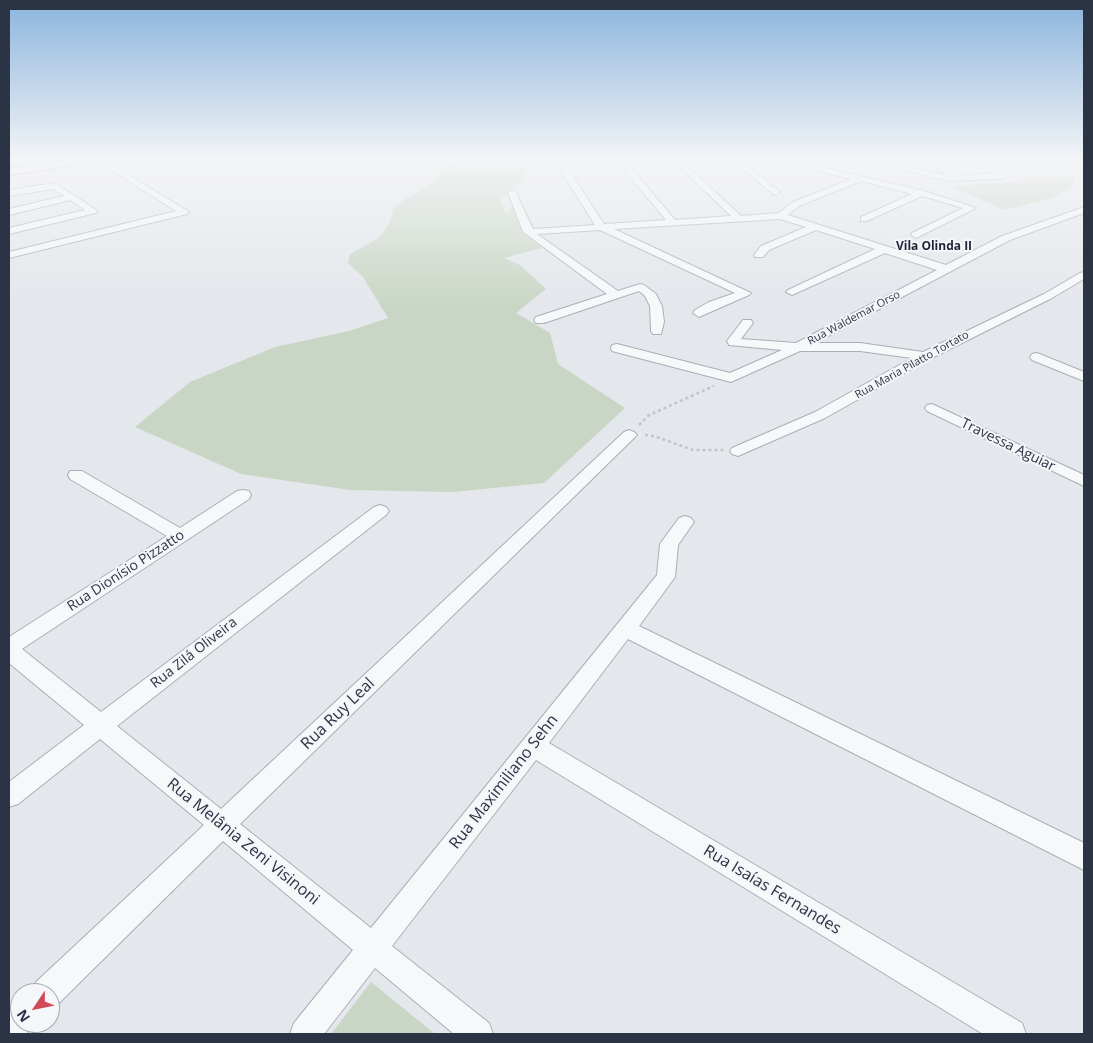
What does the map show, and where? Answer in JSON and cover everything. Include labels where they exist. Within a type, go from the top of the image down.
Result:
[{"type":"street","points":[[9,212],[23,209]]},
{"type":"street","points":[[9,231],[93,211],[90,209]]},
{"type":"street","points":[[9,255],[184,212],[179,209]]},
{"type":"street","points":[[518,209],[528,232],[615,294]]},
{"type":"street","points":[[589,209],[601,227],[745,292],[699,313]]},
{"type":"street","points":[[662,209],[673,222]]},
{"type":"street","points":[[728,209],[738,218]]},
{"type":"street","points":[[781,216],[790,209]]},
{"type":"street","points":[[864,219],[887,209]]},
{"type":"street","points":[[916,235],[970,209]]},
{"type":"street","name":"Rua Waldemar Orso","points":[[731,378],[798,347],[1006,238],[1084,210]]},
{"type":"street","points":[[528,232],[781,216],[946,269]]},
{"type":"street","points":[[759,255],[765,248],[815,227]]},
{"type":"street","points":[[792,292],[884,249]]},
{"type":"street","name":"Rua Maria Pilatto Tortato","points":[[738,450],[791,429],[840,405],[985,324],[1048,296],[1084,275]]},
{"type":"street","points":[[540,320],[640,287],[650,294],[658,314],[657,331]]},
{"type":"street","points":[[747,323],[734,342],[798,347],[860,346],[925,356]]},
{"type":"street","points":[[617,348],[731,378]]},
{"type":"street","points":[[1037,357],[1084,376]]},
{"type":"street","name":"Travessa Aguiar","points":[[932,408],[1084,481]]},
{"type":"street","name":"Rua Ruy Leal","points":[[57,983],[629,435]]},
{"type":"street","points":[[76,475],[180,536]]},
{"type":"street","name":"Rua Dionísio Pizzatto","points":[[9,647],[243,495]]},
{"type":"street","name":"Rua Zilá Oliveira","points":[[9,796],[380,510]]},
{"type":"street","name":"Rua Maximiliano Sehn","points":[[305,1034],[666,578],[669,544],[685,522]]},
{"type":"street","points":[[626,629],[1084,857]]},
{"type":"street","name":"Rua Melânia Zeni Visinoni","points":[[9,651],[478,1034]]},
{"type":"street","name":"Rua Isaías Fernandes","points":[[533,746],[1011,1034]]},
{"type":"path","points":[[629,435],[649,414],[731,378]]},
{"type":"path","points":[[654,436],[693,450],[738,450]]},
{"type":"green space","points":[[393,209],[504,209],[506,214],[513,209],[523,234],[542,248],[504,258],[520,265],[546,289],[516,313],[550,333],[558,364],[625,408],[544,483],[453,492],[350,490],[241,474],[135,427],[190,382],[275,347],[349,331],[388,318],[363,277],[348,263],[350,254],[379,238],[389,224]]},
{"type":"green space","points":[[371,982],[435,1034],[331,1034]]},
{"type":"district","name":"Vila Olinda II","points":[[934,247]]}]
